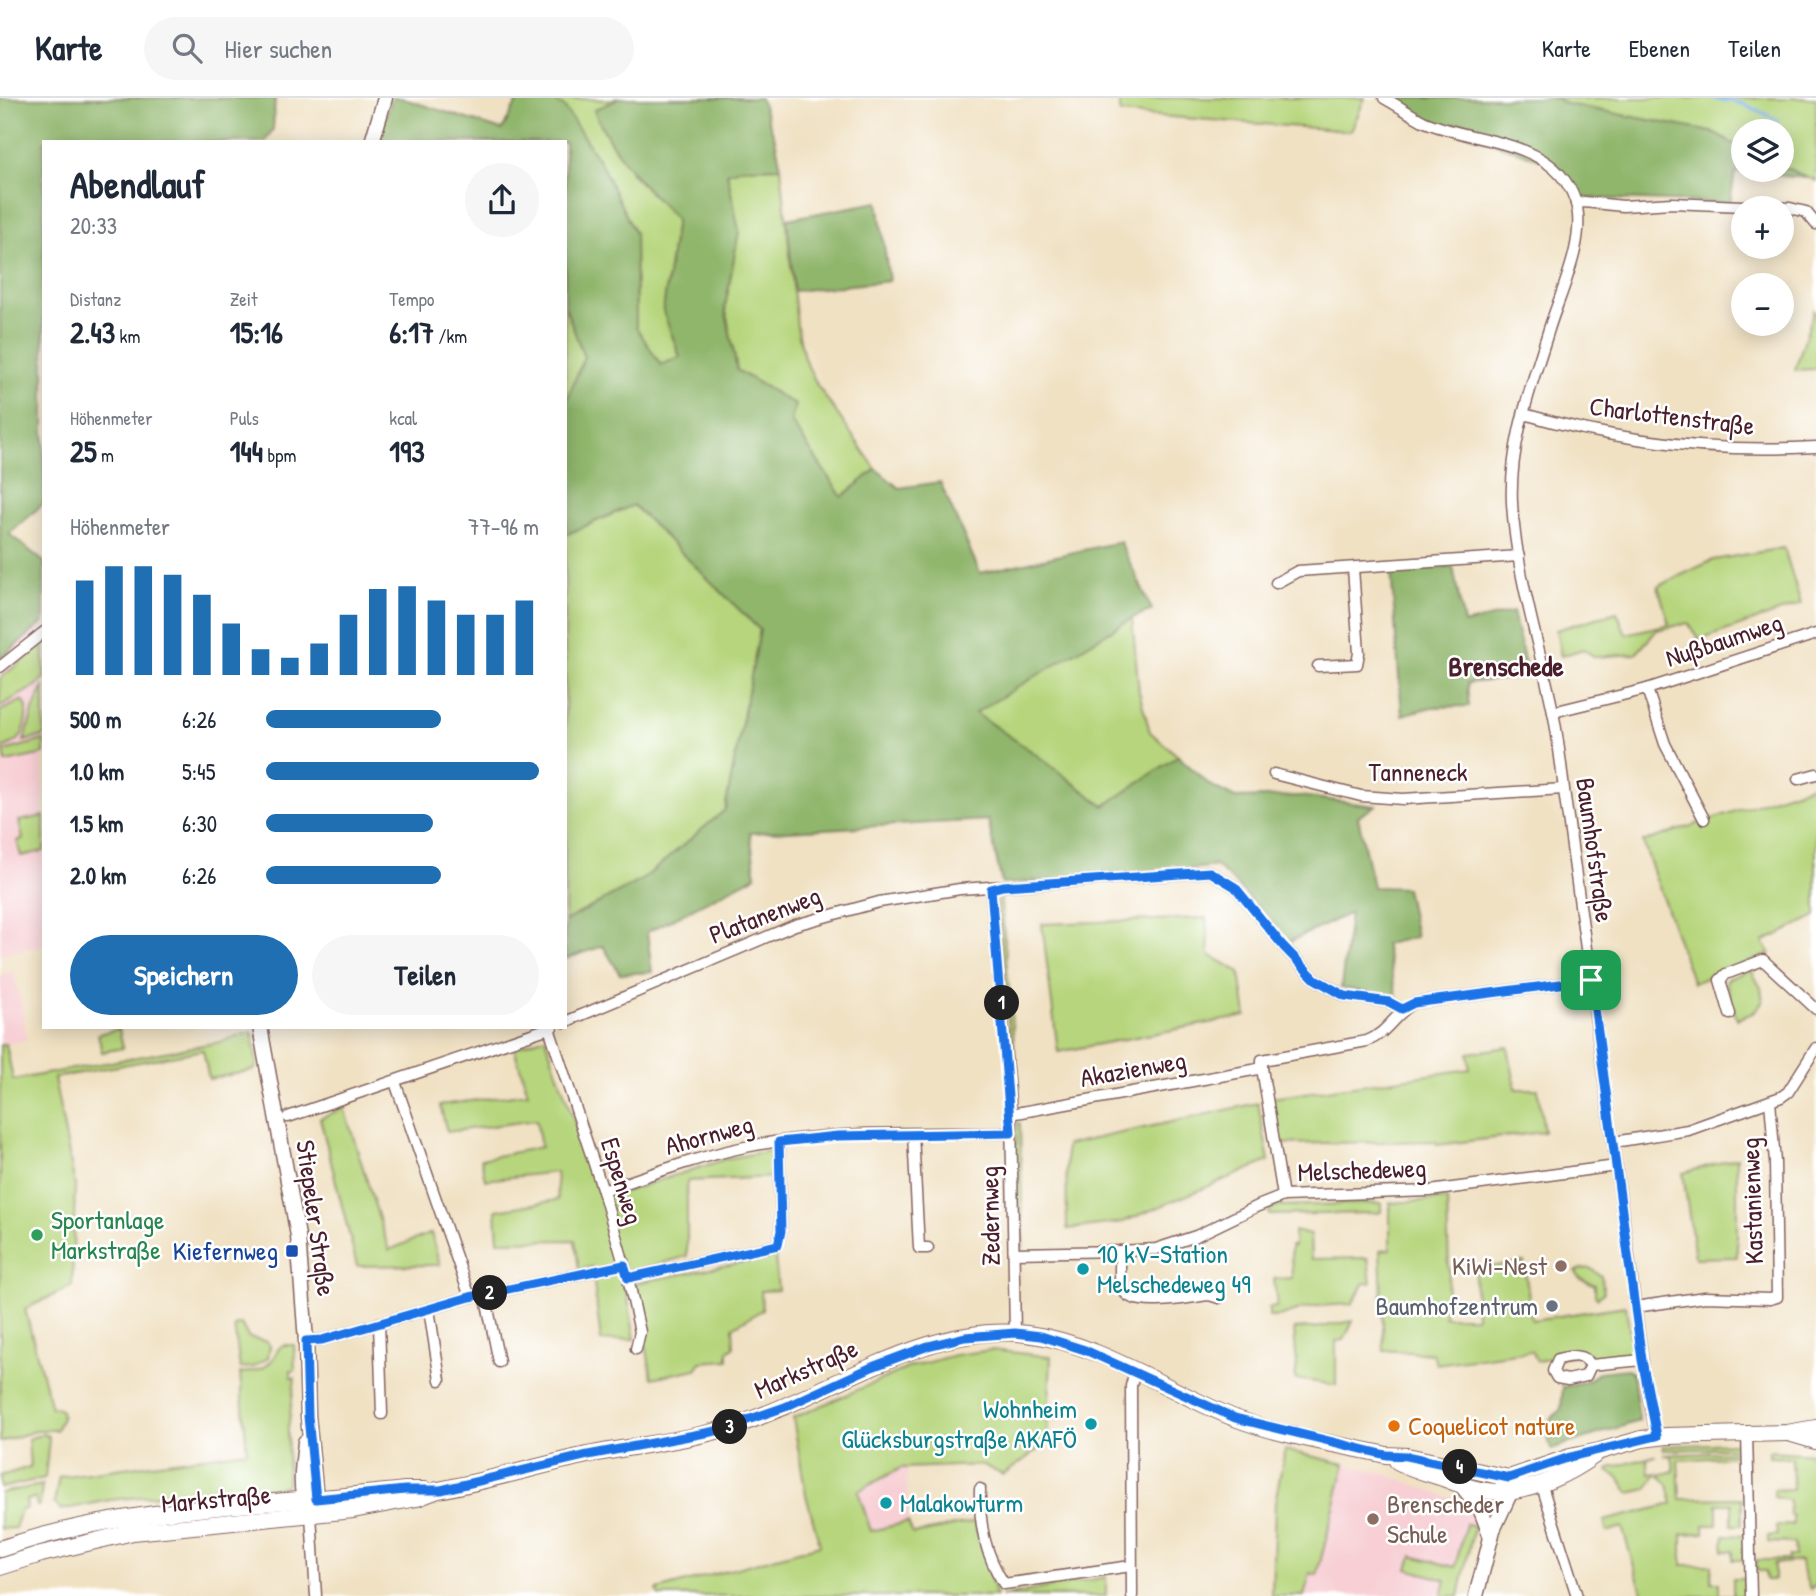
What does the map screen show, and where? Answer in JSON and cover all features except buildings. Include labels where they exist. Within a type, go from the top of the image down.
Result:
[{"type":"main road","name":"Markstraße","points":[[0,1567],[67,1547],[149,1529],[311,1516],[417,1499],[438,1490],[588,1455],[736,1426],[872,1367],[928,1346],[965,1337],[1015,1333],[1041,1336],[1070,1345],[1135,1371],[1235,1418],[1386,1455],[1406,1456],[1510,1485],[1541,1483],[1581,1465],[1600,1451]]},
{"type":"main road","name":"Markstraße","points":[[1386,1455],[1408,1467],[1490,1492],[1570,1457],[1657,1436],[1787,1433],[1816,1428]]},
{"type":"main road","name":"Markstraße","points":[[1787,1433],[1816,1441]]},
{"type":"main road","name":"Markstraße","points":[[0,1549],[52,1532],[103,1521],[405,1490],[438,1490]]},
{"type":"street","points":[[373,140],[385,98]]},
{"type":"street","name":"Baumhofstraße","points":[[1384,98],[1423,121],[1517,147],[1541,159],[1559,174],[1576,204],[1578,231],[1573,254],[1524,414],[1514,457],[1512,486],[1519,556],[1553,712],[1642,1360],[1657,1436]]},
{"type":"street","points":[[1576,204],[1584,202],[1623,206],[1672,203],[1790,208],[1806,212],[1816,224]]},
{"type":"street","name":"Charlottenstraße","points":[[1524,414],[1598,433],[1691,447],[1762,450],[1816,447]]},
{"type":"street","points":[[1276,583],[1298,571],[1519,556]]},
{"type":"street","points":[[1318,666],[1357,664],[1359,653],[1353,568]]},
{"type":"street","points":[[0,667],[42,634]]},
{"type":"street","name":"Nußbaumweg","points":[[1553,712],[1647,689],[1816,634]]},
{"type":"street","name":"Nußbaumweg","points":[[1647,689],[1665,744],[1704,819]]},
{"type":"street","name":"Tanneneck","points":[[1274,774],[1361,796],[1403,799],[1563,789]]},
{"type":"street","points":[[1798,779],[1816,774]]},
{"type":"street","name":"Platanenweg","points":[[567,1021],[795,925],[825,915],[916,895],[960,889],[991,889],[1210,872],[1235,887],[1283,946],[1315,979],[1345,996],[1389,1002],[1402,1009]]},
{"type":"street","name":"Zedernweg","points":[[991,889],[1011,1114],[1015,1333]]},
{"type":"street","points":[[1730,1014],[1720,980],[1726,974],[1763,960],[1816,1009]]},
{"type":"street","points":[[1402,1009],[1414,1003],[1591,980]]},
{"type":"street","name":"Akazienweg","points":[[1011,1114],[1262,1068],[1262,1060],[1367,1041],[1380,1036],[1402,1009]]},
{"type":"street","name":"Stiepeler Straße","points":[[260,1029],[298,1236],[306,1341],[309,1499],[316,1596]]},
{"type":"street","points":[[288,1117],[547,1029]]},
{"type":"street","name":"Espenweg","points":[[550,1029],[628,1278],[640,1332],[636,1349]]},
{"type":"street","points":[[1614,1142],[1688,1130],[1781,1097],[1788,1092],[1816,1048]]},
{"type":"street","points":[[1262,1068],[1283,1196]]},
{"type":"street","points":[[396,1082],[470,1297]]},
{"type":"street","name":"Kastanienweg","points":[[1636,1307],[1705,1297],[1776,1304],[1777,1231],[1770,1101]]},
{"type":"street","name":"Ahornweg","points":[[603,1192],[692,1161],[745,1147],[779,1142],[838,1136],[1011,1133]]},
{"type":"street","points":[[913,1134],[919,1248],[928,1248]]},
{"type":"street","points":[[628,1278],[778,1245],[781,1231],[779,1142]]},
{"type":"street","name":"Melschedeweg","points":[[1014,1253],[1156,1249],[1182,1242],[1283,1196],[1430,1191],[1616,1166]]},
{"type":"street","points":[[1120,1251],[1122,1289],[1134,1300],[1209,1295],[1219,1298]]},
{"type":"street","points":[[306,1341],[322,1340],[470,1297],[624,1265]]},
{"type":"street","points":[[485,1294],[499,1362]]},
{"type":"street","points":[[429,1309],[440,1380]]},
{"type":"street","points":[[379,1323],[382,1414]]},
{"type":"street","points":[[1591,1365],[1642,1360]]},
{"type":"street","points":[[1132,1596],[1131,1386],[1135,1371]]},
{"type":"street","points":[[1747,1433],[1751,1596]]},
{"type":"street","points":[[1541,1483],[1577,1596]]},
{"type":"street","points":[[1461,1485],[1480,1508],[1491,1537]]},
{"type":"street","points":[[1476,1596],[1491,1537],[1510,1485]]},
{"type":"street","points":[[980,1489],[979,1520],[991,1563],[1004,1584],[1131,1566]]},
{"type":"shaded area","points":[[42,623],[42,945],[0,954],[0,659]]},
{"type":"shaded area","points":[[14,972],[28,1040],[0,1045],[0,975]]},
{"type":"shaded area","name":"Brenscheder Schule","points":[[1285,1450],[1386,1474],[1463,1503],[1470,1512],[1474,1526],[1459,1596],[1272,1596],[1275,1502]]},
{"type":"shaded area","points":[[901,1468],[907,1468],[908,1522],[820,1545],[806,1495],[858,1491]]},
{"type":"green space","points":[[0,98],[275,98],[273,129],[266,140],[42,140],[42,505],[9,534],[42,560],[42,624],[0,659]]},
{"type":"green space","points":[[392,98],[401,98],[502,130],[517,102],[508,98],[551,98],[564,107],[600,162],[635,234],[636,327],[661,365],[680,357],[663,311],[676,219],[640,182],[619,155],[594,110],[616,100],[615,98],[760,98],[775,139],[781,167],[743,168],[727,173],[739,231],[725,307],[737,370],[795,405],[791,422],[842,497],[876,469],[899,488],[940,482],[980,573],[1120,542],[1152,610],[1132,618],[975,713],[1104,806],[1178,756],[1210,785],[1235,798],[1299,796],[1375,806],[1358,817],[1373,887],[1406,888],[1416,937],[1385,944],[1397,998],[1341,988],[1350,913],[1289,942],[1245,893],[1216,866],[1151,874],[1002,884],[988,820],[750,833],[756,876],[647,932],[652,972],[620,974],[603,946],[567,958],[567,920],[642,880],[725,810],[760,630],[633,505],[567,534],[567,400],[584,357],[567,311],[567,140],[379,140]]},
{"type":"green space","points":[[551,98],[617,100],[631,173],[676,219],[663,311],[680,357],[660,365],[636,327],[635,234],[600,162],[564,107]]},
{"type":"green space","points":[[1120,98],[1365,98],[1351,131],[1120,113]]},
{"type":"green space","points":[[1401,98],[1553,98],[1566,104],[1711,132],[1731,143],[1731,182],[1733,182],[1730,203],[1582,198],[1555,164],[1428,120],[1399,103]]},
{"type":"green space","points":[[1553,98],[1816,98],[1816,181],[1794,171],[1794,119],[1731,119],[1731,143],[1711,132],[1566,104]]},
{"type":"green space","points":[[781,167],[797,326],[804,358],[817,385],[876,469],[842,498],[791,421],[795,405],[737,370],[725,307],[739,231],[727,173],[743,168]]},
{"type":"green space","points":[[1794,172],[1808,178],[1794,177]]},
{"type":"green space","points":[[878,202],[889,281],[794,291],[787,219]]},
{"type":"green space","points":[[1814,310],[1816,369],[1795,370]]},
{"type":"green space","points":[[567,311],[584,357],[567,400]]},
{"type":"green space","points":[[633,505],[760,630],[725,810],[642,880],[567,920],[567,534]]},
{"type":"green space","points":[[1784,548],[1801,604],[1700,640],[1688,623],[1657,630],[1636,654],[1595,657],[1583,649],[1561,656],[1556,630],[1617,612],[1626,634],[1669,624],[1658,586],[1713,560]]},
{"type":"green space","points":[[1453,567],[1464,624],[1513,612],[1528,677],[1467,683],[1469,706],[1432,707],[1402,715],[1391,570]]},
{"type":"green space","points":[[1132,618],[1139,692],[1150,732],[1178,756],[1104,807],[1034,753],[974,712]]},
{"type":"green space","points":[[42,646],[42,680],[36,686],[0,706],[0,678]]},
{"type":"green space","points":[[42,690],[42,736],[24,741]]},
{"type":"green space","points":[[23,700],[27,707],[22,734],[8,746],[0,748],[0,711]]},
{"type":"green space","points":[[42,741],[42,754],[6,762],[4,751]]},
{"type":"green space","points":[[1816,784],[1816,916],[1763,942],[1770,954],[1693,983],[1643,842]]},
{"type":"green space","points":[[42,816],[42,851],[21,856],[17,841],[23,839],[19,821]]},
{"type":"green space","points":[[1000,890],[1019,1100],[1015,1100],[997,897]]},
{"type":"green space","points":[[1206,918],[1209,955],[1240,972],[1246,1016],[1058,1052],[1042,924]]},
{"type":"green space","points":[[1751,970],[1761,988],[1763,1001],[1753,1013],[1737,1019],[1727,979]]},
{"type":"green space","points":[[119,1029],[123,1048],[102,1052],[98,1034]]},
{"type":"green space","name":"Sportanlage Markstraße","points":[[252,1032],[257,1065],[254,1070],[209,1079],[203,1050],[54,1078],[75,1185],[72,1286],[25,1309],[51,1408],[56,1407],[61,1411],[62,1418],[56,1430],[39,1430],[0,1442],[0,1045],[6,1044],[13,1080],[219,1042]]},
{"type":"green space","points":[[545,1037],[601,1199],[726,1159],[768,1151],[774,1155],[774,1177],[687,1181],[687,1256],[624,1277],[635,1339],[601,1341],[592,1267],[579,1270],[575,1240],[498,1241],[496,1210],[558,1200],[556,1172],[485,1180],[481,1159],[541,1147],[536,1120],[447,1132],[440,1105],[528,1093],[514,1048]]},
{"type":"green space","points":[[1508,1047],[1516,1089],[1538,1089],[1544,1132],[1437,1145],[1435,1141],[1279,1144],[1271,1098],[1470,1069],[1468,1053]]},
{"type":"green space","points":[[1258,1103],[1269,1161],[1123,1222],[1067,1229],[1066,1145]]},
{"type":"green space","points":[[344,1108],[389,1250],[431,1233],[440,1265],[357,1266],[320,1118]]},
{"type":"green space","points":[[1016,1123],[1020,1123],[1023,1247],[1018,1239]]},
{"type":"green space","points":[[1737,1158],[1737,1257],[1695,1258],[1683,1173]]},
{"type":"green space","points":[[1447,1199],[1449,1274],[1444,1317],[1476,1317],[1475,1269],[1524,1262],[1532,1320],[1626,1306],[1633,1357],[1596,1360],[1588,1353],[1537,1361],[1531,1351],[1436,1364],[1433,1354],[1384,1350],[1380,1250],[1390,1249],[1390,1203]]},
{"type":"green space","points":[[1381,1203],[1381,1212],[1376,1213],[1269,1215],[1269,1209],[1280,1206]]},
{"type":"green space","points":[[1294,1231],[1310,1235],[1311,1259],[1368,1258],[1371,1283],[1364,1283],[1352,1304],[1309,1308],[1269,1317],[1269,1308],[1277,1307],[1274,1279],[1292,1278],[1291,1246],[1294,1246]]},
{"type":"green space","points":[[775,1256],[778,1290],[761,1291],[762,1310],[733,1327],[734,1347],[728,1351],[728,1360],[701,1362],[696,1369],[652,1378],[635,1283]]},
{"type":"green space","points":[[1590,1268],[1601,1276],[1604,1292],[1598,1298],[1595,1296],[1595,1285],[1579,1278],[1576,1272]]},
{"type":"green space","points":[[1353,1321],[1344,1340],[1336,1341],[1336,1385],[1295,1379],[1297,1365],[1294,1329]]},
{"type":"green space","points":[[241,1324],[248,1337],[267,1342],[270,1346],[268,1358],[253,1367],[240,1368],[234,1326]]},
{"type":"green space","points":[[283,1345],[294,1345],[295,1371],[291,1371],[291,1378],[295,1378],[288,1429],[287,1485],[270,1489],[110,1500],[61,1510],[54,1503],[59,1477],[247,1451],[240,1373],[266,1366]]},
{"type":"green space","points":[[992,1350],[1051,1357],[1047,1443],[1003,1475],[983,1465],[901,1468],[858,1491],[871,1531],[908,1522],[913,1534],[974,1522],[996,1596],[659,1596],[657,1590],[820,1545],[806,1495],[793,1418],[910,1367],[955,1355]]},
{"type":"green space","points":[[1628,1369],[1633,1374],[1639,1421],[1551,1449],[1545,1425],[1561,1409],[1563,1387],[1590,1380],[1599,1372]]},
{"type":"green space","points":[[43,1434],[49,1439],[45,1478],[0,1488],[0,1476],[30,1467],[28,1439]]},
{"type":"green space","points":[[1734,1443],[1741,1448],[1664,1450],[1663,1446]]},
{"type":"green space","points":[[1285,1450],[1345,1464],[1317,1575],[1310,1573],[1304,1596],[1272,1596],[1275,1502]]},
{"type":"green space","points":[[1769,1451],[1816,1454],[1816,1586],[1810,1589],[1800,1561],[1774,1564],[1774,1580],[1766,1580],[1765,1571],[1757,1571],[1756,1560],[1788,1560],[1788,1556],[1795,1556],[1794,1543],[1768,1542],[1768,1536],[1777,1535],[1776,1526],[1793,1525],[1789,1500],[1774,1497],[1774,1490],[1793,1489],[1792,1458],[1769,1457]]},
{"type":"green space","points":[[1740,1452],[1742,1456],[1678,1460],[1680,1499],[1742,1498],[1742,1525],[1732,1525],[1732,1504],[1717,1504],[1717,1525],[1704,1525],[1704,1533],[1682,1534],[1682,1565],[1712,1565],[1712,1582],[1719,1582],[1719,1595],[1733,1595],[1733,1578],[1744,1578],[1744,1596],[1643,1596],[1622,1527],[1607,1532],[1604,1521],[1673,1504],[1668,1485],[1659,1475],[1674,1471],[1672,1456],[1664,1455]]},
{"type":"green space","points":[[1647,1458],[1649,1474],[1657,1473],[1647,1489],[1629,1493],[1620,1479],[1608,1471],[1609,1468]]},
{"type":"green space","points":[[42,1485],[40,1505],[37,1506],[35,1498],[26,1500],[27,1508],[21,1510],[15,1528],[0,1529],[0,1493]]},
{"type":"green space","points":[[1466,1524],[1474,1526],[1459,1596],[1442,1596],[1446,1580],[1408,1569],[1412,1556],[1455,1567]]},
{"type":"green space","points":[[1724,1535],[1744,1536],[1744,1560],[1733,1560],[1733,1551],[1723,1551]]},
{"type":"green space","points":[[1106,1577],[1106,1596],[1001,1596]]},
{"type":"waterway","points":[[1712,98],[1744,104],[1776,119]]},
{"type":"place","name":"Sportanlage Markstraße","points":[[37,1235]]},
{"type":"place","name":"Kiefernweg","points":[[292,1251]]},
{"type":"place","name":"KiWi-Nest","points":[[1561,1266]]},
{"type":"place","name":"10 kV-Station Melschedeweg 49","points":[[1083,1269]]},
{"type":"place","name":"Baumhofzentrum","points":[[1552,1306]]},
{"type":"place","name":"Wohnheim Glücksburgstraße AKAFÖ","points":[[1091,1424]]},
{"type":"place","name":"Coquelicot nature","points":[[1394,1426]]},
{"type":"place","name":"Malakowturm","points":[[886,1503]]},
{"type":"place","name":"Brenscheder Schule","points":[[1373,1519]]},
{"type":"district","name":"Brenschede","points":[[1506,666]]},
{"type":"route","points":[[1210,872],[1235,887],[1283,946],[1315,979],[1345,996],[1389,1002],[1402,1009],[1414,1003],[1591,980],[1642,1360],[1657,1436],[1570,1457],[1509,1478],[1406,1456],[1386,1455],[1235,1418],[1110,1360],[1041,1336],[1015,1333],[965,1337],[928,1346],[872,1367],[785,1407],[716,1431],[588,1455],[441,1490],[405,1490],[316,1499],[308,1416],[306,1341],[322,1340],[470,1297],[624,1265],[628,1278],[778,1245],[781,1231],[779,1142],[838,1136],[1011,1133],[991,889],[1210,872]]}]
